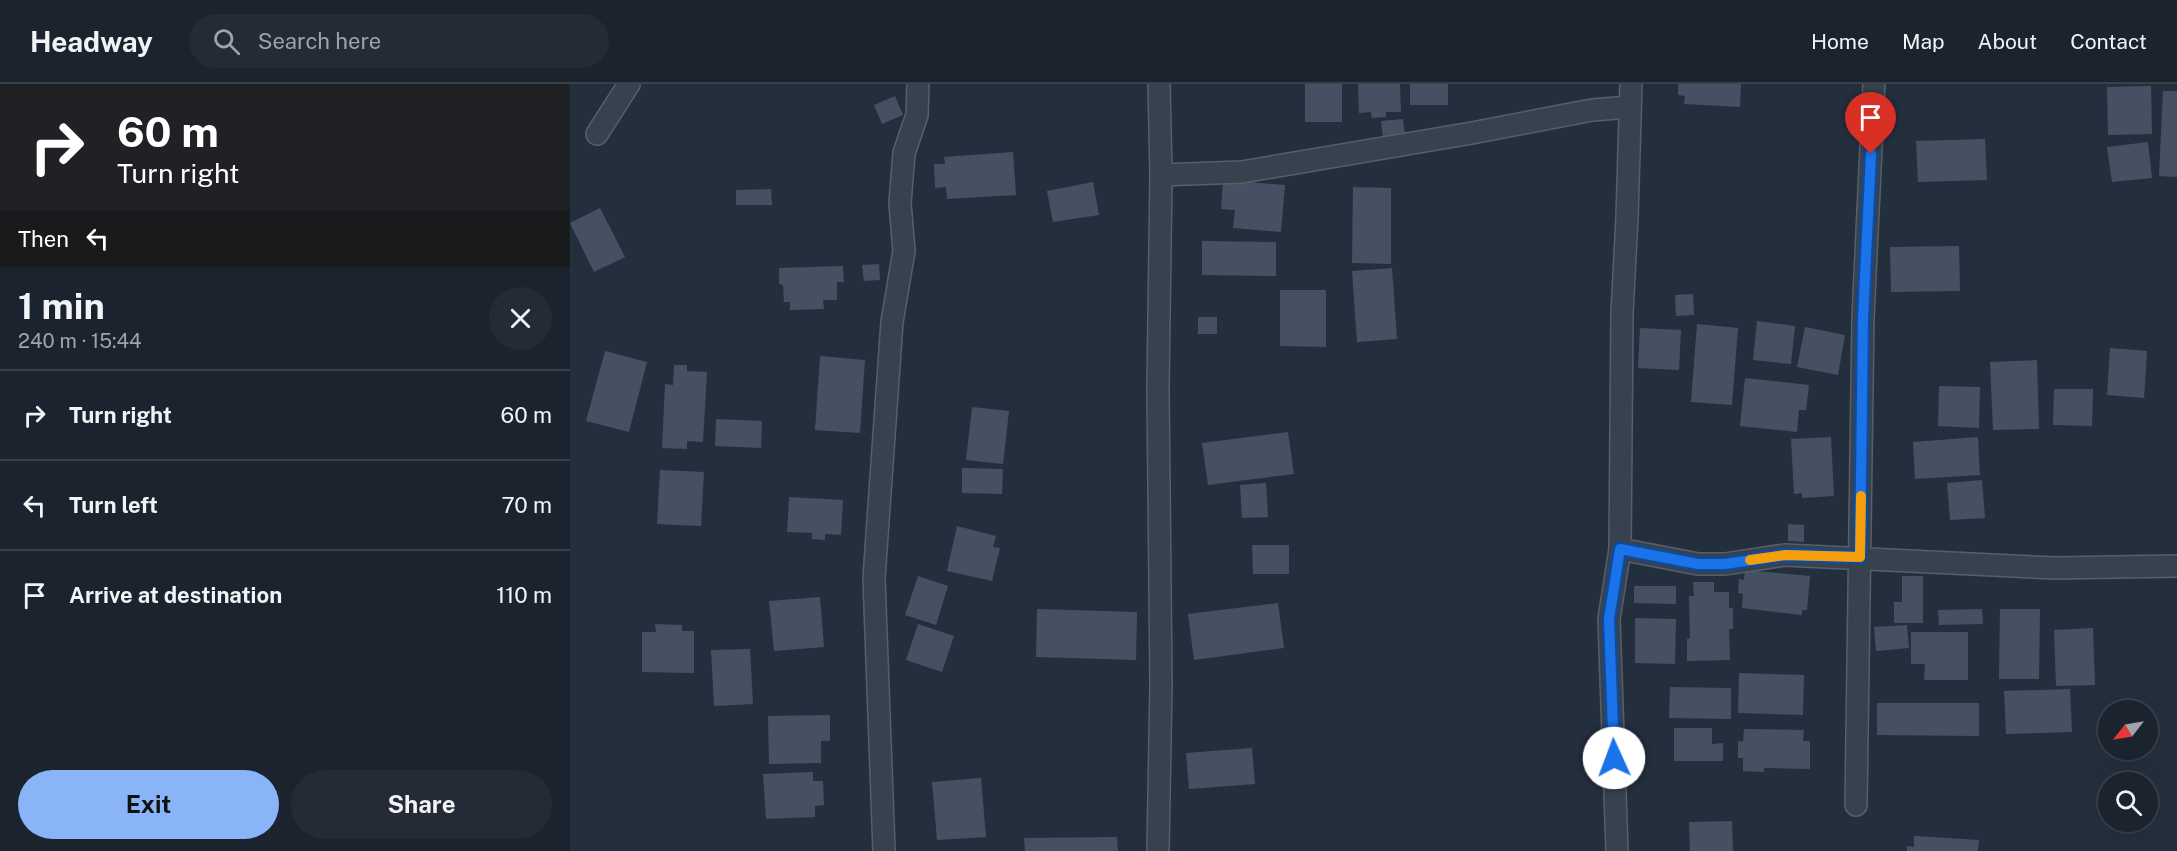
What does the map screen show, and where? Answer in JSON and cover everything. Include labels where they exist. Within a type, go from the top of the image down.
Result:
[{"type":"street","points":[[597,134],[629,84]]},
{"type":"street","points":[[884,851],[874,578],[892,322],[904,251],[900,203],[904,153],[918,116],[918,84]]},
{"type":"street","points":[[1158,851],[1161,672],[1158,388],[1161,175],[1159,84]]},
{"type":"street","points":[[1617,851],[1609,619],[1620,549],[1622,313],[1631,84]]},
{"type":"street","points":[[1856,805],[1863,318],[1874,84]]},
{"type":"street","points":[[1161,175],[1242,172],[1592,110],[1630,107]]},
{"type":"street","points":[[1620,549],[1698,564],[1725,564],[1785,555],[2055,568],[2177,566]]},
{"type":"building","points":[[1305,84],[1342,84],[1342,122],[1305,122]]},
{"type":"building","points":[[1358,84],[1400,84],[1401,112],[1386,112],[1386,117],[1372,118],[1371,112],[1359,113]]},
{"type":"building","points":[[1410,84],[1448,84],[1448,105],[1410,105]]},
{"type":"building","points":[[1678,84],[1741,84],[1740,107],[1684,104],[1685,96],[1678,95]]},
{"type":"building","points":[[2151,86],[2152,134],[2108,135],[2107,87]]},
{"type":"building","points":[[2163,91],[2177,91],[2177,177],[2159,176]]},
{"type":"building","points":[[895,96],[903,115],[882,124],[874,105]]},
{"type":"building","points":[[1403,119],[1405,135],[1383,137],[1381,121]]},
{"type":"building","points":[[1985,139],[1987,180],[1918,182],[1916,141]]},
{"type":"building","points":[[2148,142],[2152,178],[2112,182],[2107,147]]},
{"type":"building","points":[[1013,152],[1016,195],[947,199],[946,187],[935,188],[934,164],[945,164],[944,157]]},
{"type":"building","points":[[1223,180],[1285,185],[1281,232],[1233,228],[1235,210],[1221,209]]},
{"type":"building","points":[[1093,182],[1099,215],[1053,222],[1047,191]]},
{"type":"building","points":[[1353,187],[1391,188],[1391,264],[1352,263]]},
{"type":"building","points":[[771,189],[772,205],[736,205],[736,190]]},
{"type":"building","points":[[600,208],[625,257],[594,272],[570,223]]},
{"type":"building","points":[[1202,241],[1276,242],[1276,276],[1202,275]]},
{"type":"building","points":[[1959,246],[1960,291],[1891,292],[1890,247]]},
{"type":"building","points":[[879,264],[880,280],[864,281],[862,265]]},
{"type":"building","points":[[843,266],[844,282],[837,282],[837,300],[823,300],[824,309],[790,310],[790,302],[784,302],[783,285],[779,284],[779,268]]},
{"type":"building","points":[[1392,268],[1397,339],[1357,342],[1352,271]]},
{"type":"building","points":[[1280,290],[1326,290],[1326,347],[1280,346]]},
{"type":"building","points":[[1693,294],[1694,315],[1676,316],[1675,295]]},
{"type":"building","points":[[1198,317],[1217,317],[1217,334],[1198,334]]},
{"type":"building","points":[[1757,321],[1795,326],[1791,364],[1753,360]]},
{"type":"building","points":[[1697,324],[1738,328],[1732,405],[1691,402]]},
{"type":"building","points":[[1805,327],[1845,335],[1838,375],[1797,367]]},
{"type":"building","points":[[1640,328],[1681,330],[1679,370],[1638,368]]},
{"type":"building","points":[[2110,348],[2147,351],[2144,398],[2107,395]]},
{"type":"building","points":[[605,351],[647,362],[629,432],[586,421]]},
{"type":"building","points":[[820,356],[865,360],[860,433],[815,430]]},
{"type":"building","points":[[2037,360],[2039,429],[1993,430],[1990,362]]},
{"type":"building","points":[[674,365],[687,365],[687,371],[707,372],[703,442],[687,441],[687,449],[662,448],[665,384],[673,385]]},
{"type":"building","points":[[1745,378],[1809,385],[1806,410],[1799,410],[1797,432],[1740,426]]},
{"type":"building","points":[[1939,386],[1980,387],[1979,428],[1938,426]]},
{"type":"building","points":[[2054,389],[2093,389],[2092,426],[2053,425]]},
{"type":"building","points":[[972,407],[1009,411],[1003,464],[966,460]]},
{"type":"building","points":[[716,419],[762,421],[761,448],[715,446]]},
{"type":"building","points":[[1288,432],[1294,474],[1208,485],[1202,443]]},
{"type":"building","points":[[1831,437],[1834,496],[1802,498],[1802,493],[1794,494],[1791,439]]},
{"type":"building","points":[[1978,437],[1980,475],[1915,479],[1913,442]]},
{"type":"building","points":[[962,468],[1003,469],[1002,494],[962,493]]},
{"type":"building","points":[[660,470],[704,472],[701,526],[657,524]]},
{"type":"building","points":[[1982,480],[1985,518],[1950,520],[1947,483]]},
{"type":"building","points":[[1266,483],[1268,517],[1242,518],[1240,485]]},
{"type":"building","points":[[789,497],[843,500],[841,535],[825,534],[825,540],[812,539],[812,533],[787,532]]},
{"type":"building","points":[[1788,524],[1804,525],[1804,542],[1788,541]]},
{"type":"building","points":[[957,526],[996,536],[993,547],[1000,548],[992,581],[947,571]]},
{"type":"building","points":[[1252,545],[1289,545],[1289,574],[1253,574]]},
{"type":"building","points":[[1745,570],[1810,576],[1807,610],[1802,610],[1802,615],[1742,608],[1743,594],[1738,593],[1739,579],[1744,580]]},
{"type":"building","points":[[918,576],[948,586],[936,625],[905,615]]},
{"type":"building","points":[[1902,576],[1923,576],[1923,623],[1894,623],[1894,602],[1902,602]]},
{"type":"building","points":[[1693,582],[1714,582],[1714,592],[1729,592],[1729,608],[1733,608],[1733,629],[1729,629],[1730,660],[1687,661],[1687,639],[1690,638],[1689,596],[1694,596]]},
{"type":"building","points":[[1634,586],[1676,586],[1676,604],[1634,603]]},
{"type":"building","points":[[820,597],[824,647],[774,651],[769,601]]},
{"type":"building","points":[[1278,603],[1284,648],[1194,660],[1188,614]]},
{"type":"building","points":[[1037,609],[1137,612],[1136,660],[1036,657]]},
{"type":"building","points":[[1982,609],[1983,624],[1939,625],[1938,610]]},
{"type":"building","points":[[2000,609],[2040,609],[2039,679],[1999,679]]},
{"type":"building","points":[[1635,618],[1676,619],[1675,664],[1635,663]]},
{"type":"building","points":[[655,624],[682,625],[682,631],[694,631],[694,673],[642,672],[642,632],[656,632]]},
{"type":"building","points":[[918,624],[954,636],[942,672],[906,660]]},
{"type":"building","points":[[1907,625],[1909,648],[1876,651],[1874,627]]},
{"type":"building","points":[[2093,628],[2095,685],[2056,686],[2054,630]]},
{"type":"building","points":[[1911,632],[1968,632],[1968,680],[1924,680],[1925,664],[1911,664]]},
{"type":"building","points":[[750,649],[753,704],[714,706],[711,650]]},
{"type":"building","points":[[1739,673],[1804,675],[1803,715],[1738,713]]},
{"type":"building","points":[[1670,687],[1731,688],[1731,719],[1669,718]]},
{"type":"building","points":[[2070,689],[2072,732],[2006,734],[2004,691]]},
{"type":"building","points":[[1877,703],[1979,703],[1979,736],[1877,735]]},
{"type":"building","points":[[830,715],[830,741],[821,741],[821,763],[769,764],[768,716]]},
{"type":"building","points":[[1674,728],[1712,728],[1712,744],[1723,743],[1723,761],[1674,761]]},
{"type":"building","points":[[1744,729],[1804,730],[1803,741],[1810,741],[1810,769],[1764,768],[1764,772],[1743,771],[1743,758],[1738,758],[1738,741],[1743,742]]},
{"type":"building","points":[[1252,748],[1255,784],[1189,789],[1186,753]]},
{"type":"building","points":[[813,772],[813,781],[823,781],[824,805],[815,806],[815,817],[766,819],[763,774]]},
{"type":"building","points":[[981,778],[986,837],[937,840],[932,782]]},
{"type":"building","points":[[1732,821],[1733,851],[1690,851],[1689,822]]},
{"type":"building","points":[[1914,836],[1979,840],[1978,851],[1907,851],[1907,846],[1914,847]]},
{"type":"building","points":[[1117,837],[1118,851],[1025,851],[1024,838]]},
{"type":"slow traffic","points":[[1750,560],[1785,555],[1860,557],[1861,496]]},
{"type":"route","points":[[1614,758],[1609,619],[1620,549],[1698,564],[1725,564],[1785,555],[1860,557],[1863,318],[1871,154]]}]
